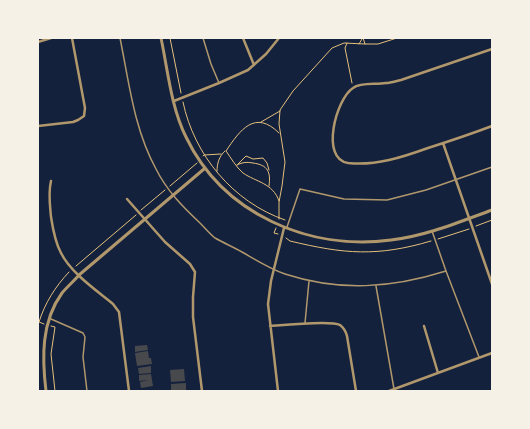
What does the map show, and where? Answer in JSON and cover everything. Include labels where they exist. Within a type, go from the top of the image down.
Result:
[{"type":"street","points":[[38,42],[51,38]]},
{"type":"street","points":[[38,126],[73,122],[84,116],[85,108],[72,38]]},
{"type":"street","points":[[161,38],[174,101],[180,122],[186,137],[204,169],[215,181],[243,205],[267,220],[285,228],[330,240],[365,242],[392,240],[432,231],[492,210]]},
{"type":"street","points":[[243,38],[254,65]]},
{"type":"street","points":[[174,101],[242,73],[266,54],[279,38]]},
{"type":"street","points":[[492,49],[400,80],[385,84],[362,85],[354,87],[341,103],[334,123],[334,142],[338,159],[348,163],[381,162],[398,158],[492,126]]},
{"type":"street","points":[[443,143],[468,219],[492,284]]},
{"type":"street","points":[[46,391],[43,368],[45,336],[50,318],[58,300],[79,275],[204,169]]},
{"type":"street","points":[[51,181],[49,198],[56,243],[61,255],[79,275],[113,304],[119,312],[129,391]]},
{"type":"street","points":[[127,199],[164,242],[190,264],[195,272],[193,317],[202,391]]},
{"type":"street","points":[[278,391],[268,296],[285,228]]},
{"type":"street","points":[[270,326],[333,323],[344,328],[347,336],[356,391]]},
{"type":"street","points":[[424,326],[438,373]]},
{"type":"street","points":[[389,391],[492,353]]},
{"type":"lane","points":[[120,38],[141,134],[156,169],[173,196],[214,237],[284,274],[309,281],[346,286],[376,286],[423,278],[446,271]]},
{"type":"lane","points":[[203,38],[219,83]]},
{"type":"lane","points":[[285,228],[289,222],[300,189],[344,199],[387,200],[426,190],[492,167]]},
{"type":"lane","points":[[432,231],[479,358]]},
{"type":"lane","points":[[305,324],[309,281]]},
{"type":"lane","points":[[376,286],[394,389]]},
{"type":"lane","points":[[50,318],[83,333],[85,337],[83,357],[87,391]]},
{"type":"path","points":[[170,38],[181,92]]},
{"type":"path","points":[[359,44],[363,38]]},
{"type":"path","points":[[363,38],[365,44]]},
{"type":"path","points":[[279,218],[279,202],[285,162],[278,120],[280,110],[293,91],[332,48],[348,43],[378,44],[397,38]]},
{"type":"path","points":[[348,43],[345,48],[354,87]]},
{"type":"path","points":[[339,45],[345,48]]},
{"type":"path","points":[[183,105],[194,136],[204,155],[229,186],[262,210],[289,222]]},
{"type":"path","points":[[204,155],[221,154],[226,151],[237,135],[245,127],[261,122],[280,110]]},
{"type":"path","points":[[261,122],[270,126],[281,135]]},
{"type":"path","points":[[226,151],[237,166],[247,175],[269,186],[279,202]]},
{"type":"path","points":[[217,172],[217,165],[221,154]]},
{"type":"path","points":[[237,166],[245,156],[254,159],[263,158],[269,174],[269,186]]},
{"type":"path","points":[[237,166],[247,162],[261,164],[267,169],[269,174]]},
{"type":"path","points":[[77,264],[134,217]]},
{"type":"path","points":[[478,225],[492,220]]},
{"type":"path","points":[[289,240],[322,249],[376,252],[399,250],[435,240],[462,230],[465,231]]},
{"type":"path","points":[[39,322],[49,298],[68,273]]},
{"type":"path","points":[[55,327],[51,354],[55,391]]},
{"type":"building","points":[[147,345],[148,350],[135,352],[135,346]]},
{"type":"building","points":[[148,351],[152,364],[137,366],[135,353]]},
{"type":"building","points":[[151,366],[151,373],[139,374],[138,368]]},
{"type":"building","points":[[184,369],[185,381],[171,382],[170,370]]},
{"type":"building","points":[[151,374],[153,386],[141,388],[140,382],[148,380],[139,381],[139,375]]},
{"type":"building","points":[[186,383],[186,391],[171,391],[171,384]]}]
